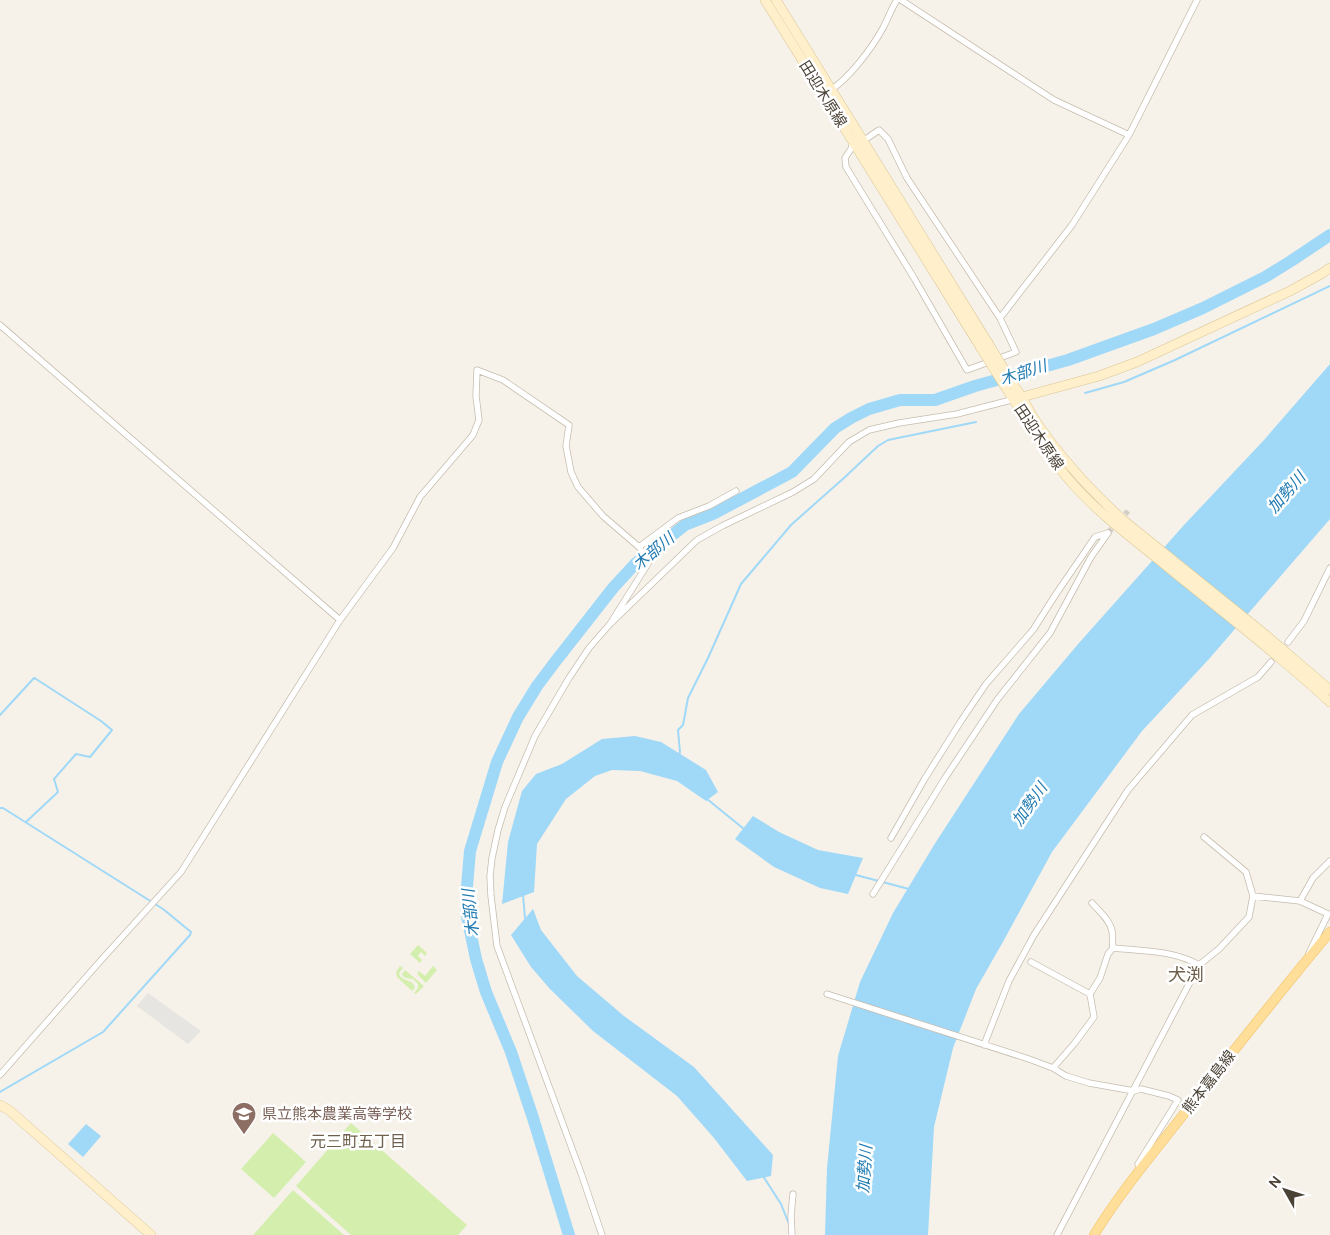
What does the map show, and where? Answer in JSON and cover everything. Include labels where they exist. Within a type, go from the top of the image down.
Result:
[{"type":"main road","name":"田迎木原線","points":[[765,0],[827,92],[863,141],[984,346]]},
{"type":"main road","name":"田迎木原線","points":[[776,0],[853,142],[1011,388],[1064,458],[1086,483],[1152,549],[1330,690]]},
{"type":"main road","points":[[1018,398],[1099,376],[1137,362],[1290,291],[1330,268]]},
{"type":"main road","name":"田迎木原線","points":[[1265,640],[1330,702]]},
{"type":"main road","name":"熊本嘉島線","points":[[1094,1235],[1141,1168],[1330,932]]},
{"type":"main road","points":[[0,1105],[9,1110],[151,1235]]},
{"type":"street","points":[[827,92],[849,73],[876,40],[897,0]]},
{"type":"street","points":[[901,0],[1054,100],[1129,135]]},
{"type":"street","points":[[1000,318],[1072,225],[1129,135],[1196,0]]},
{"type":"street","points":[[853,142],[852,149],[845,158],[846,167],[914,278],[967,370],[1016,352],[1000,318],[907,178],[888,140],[879,130],[863,141]]},
{"type":"street","points":[[1321,274],[1330,264]]},
{"type":"street","points":[[0,325],[340,620]]},
{"type":"street","points":[[0,1075],[181,872],[340,620],[394,548],[420,497],[473,435],[479,420],[476,396],[477,370],[504,380],[570,425],[566,446],[572,472],[578,487],[603,516],[641,549],[649,562],[610,624]]},
{"type":"street","points":[[602,1235],[497,946],[491,896],[490,876],[492,858],[505,807],[534,736],[588,648],[610,624],[697,540],[793,492],[814,479],[849,442],[869,430],[899,423],[957,414],[1018,398]]},
{"type":"street","points":[[641,549],[678,518],[709,506],[736,491]]},
{"type":"street","points":[[873,894],[945,778],[997,700],[1050,633],[1091,557],[1108,533],[1095,537],[1033,630],[986,684],[955,729],[891,838]]},
{"type":"street","points":[[1288,642],[1304,621],[1330,568]]},
{"type":"street","points":[[984,1045],[1009,981],[1034,935],[1127,792],[1192,715],[1258,677],[1270,662]]},
{"type":"street","points":[[1057,1235],[1199,965],[1219,949],[1249,917],[1253,896],[1246,872],[1204,837]]},
{"type":"street","points":[[1300,900],[1313,878],[1330,861]]},
{"type":"street","points":[[1253,896],[1300,900],[1329,914],[1304,963]]},
{"type":"street","points":[[1053,1068],[1094,1017],[1090,994],[1100,978],[1108,954],[1113,948],[1113,932],[1092,903]]},
{"type":"street","points":[[1113,948],[1176,955],[1189,959],[1199,965]]},
{"type":"street","points":[[1031,962],[1090,994]]},
{"type":"street","points":[[826,994],[1029,1059],[1053,1068],[1066,1076],[1089,1083],[1134,1091],[1141,1089],[1178,1100],[1138,1164],[1141,1168]]},
{"type":"street","points":[[792,1194],[792,1235]]},
{"type":"green space","points":[[418,945],[427,953],[425,956],[421,952],[418,956],[422,960],[420,963],[410,954]]},
{"type":"green space","points":[[400,966],[403,968],[399,973],[400,976],[414,985],[415,988],[412,991],[397,977],[396,972]]},
{"type":"green space","points":[[433,966],[437,970],[426,983],[417,974],[419,971],[425,976]]},
{"type":"green space","points":[[405,970],[424,986],[416,994],[414,993],[418,988],[418,984],[413,979],[404,977],[402,974]]},
{"type":"green space","points":[[351,1123],[467,1225],[458,1235],[351,1235],[296,1186]]},
{"type":"green space","points":[[273,1133],[306,1162],[274,1198],[241,1169]]},
{"type":"green space","points":[[293,1190],[344,1235],[253,1235]]},
{"type":"shaded area","points":[[148,993],[201,1031],[188,1044],[137,1006]]},
{"type":"water","name":"加勢川","points":[[1330,364],[1330,519],[1209,659],[1142,731],[1052,852],[976,989],[953,1048],[934,1127],[928,1235],[825,1235],[827,1168],[838,1056],[860,982],[893,913],[934,845],[1019,714],[1079,643],[1184,525],[1264,440]]},
{"type":"water","points":[[635,736],[661,742],[706,770],[718,792],[706,801],[677,781],[640,771],[612,770],[595,776],[566,799],[537,844],[534,892],[502,904],[508,842],[522,791],[536,774],[562,764],[602,739]]},
{"type":"water","points":[[753,816],[779,832],[818,850],[863,858],[848,894],[820,888],[774,867],[735,839]]},
{"type":"water","points":[[533,909],[541,930],[577,976],[624,1016],[694,1067],[773,1155],[771,1176],[747,1181],[714,1138],[677,1096],[593,1031],[550,989],[531,967],[511,935]]},
{"type":"water","points":[[86,1124],[101,1136],[83,1157],[68,1144]]},
{"type":"waterway","name":"木部川","points":[[569,1235],[511,1052],[486,992],[476,959],[467,916],[466,898],[470,851],[497,762],[518,717],[537,686],[555,662],[613,588],[635,564],[685,525],[713,514],[792,472],[835,428],[851,418],[869,409],[900,400],[935,400],[975,386],[1068,360],[1154,329],[1203,308],[1265,277],[1330,235]]},
{"type":"waterway","points":[[1085,393],[1124,382],[1175,360],[1330,286]]},
{"type":"waterway","points":[[679,755],[678,730],[683,725],[688,698],[741,584],[791,525],[878,446],[888,440],[976,422]]},
{"type":"waterway","points":[[0,715],[34,678],[112,730],[90,757],[76,754],[54,779],[58,792],[26,822]]},
{"type":"waterway","points":[[707,799],[744,829]]},
{"type":"waterway","points":[[0,808],[3,808],[163,909],[191,932],[103,1032],[0,1092]]},
{"type":"waterway","points":[[856,875],[909,889]]},
{"type":"waterway","points":[[523,895],[525,918]]},
{"type":"waterway","points":[[763,1176],[781,1204],[789,1224]]},
{"type":"tunnel","points":[[1108,533],[1128,511]]},
{"type":"place","name":"県立熊本農業高等学校","points":[[244,1135]]},
{"type":"district","name":"犬渕","points":[[1186,975]]},
{"type":"district","name":"元三町五丁目","points":[[358,1141]]}]
